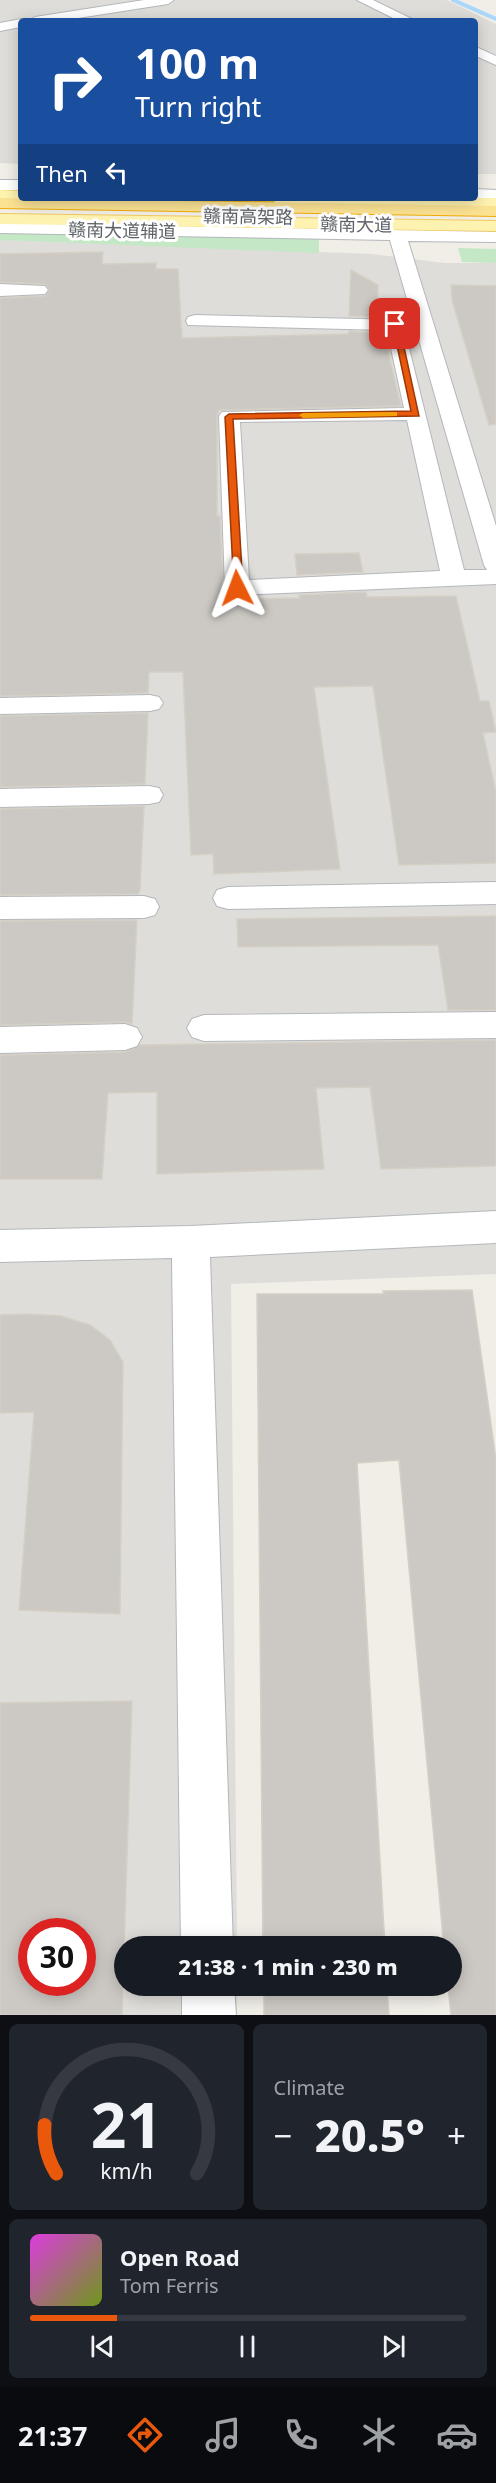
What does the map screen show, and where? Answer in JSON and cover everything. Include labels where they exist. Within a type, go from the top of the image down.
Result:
[{"type":"highway","name":"赣南高架路","points":[[0,203],[496,211]]},
{"type":"highway","name":"赣南高架路","points":[[0,212],[496,219]]},
{"type":"main road","points":[[0,195],[18,196]]},
{"type":"main road","name":"赣南大道","points":[[167,201],[496,203]]},
{"type":"main road","name":"赣南大道","points":[[0,219],[496,226]]},
{"type":"street","points":[[54,18],[168,0]]},
{"type":"street","points":[[363,0],[403,18]]},
{"type":"street","points":[[0,27],[18,24]]},
{"type":"street","points":[[478,52],[496,61]]},
{"type":"street","points":[[0,185],[18,185]]},
{"type":"street","points":[[478,194],[496,195]]},
{"type":"street","name":"赣南大道辅道","points":[[0,228],[496,237]]},
{"type":"street","points":[[398,237],[496,566]]},
{"type":"street","points":[[0,290],[39,290]]},
{"type":"street","points":[[195,321],[395,324],[454,578]]},
{"type":"street","points":[[416,414],[229,417],[237,588],[496,577]]},
{"type":"street","points":[[0,706],[150,703]]},
{"type":"street","points":[[0,798],[149,795]]},
{"type":"street","points":[[228,898],[496,893]]},
{"type":"street","points":[[0,908],[144,907]]},
{"type":"street","points":[[204,1028],[496,1025]]},
{"type":"street","points":[[0,1040],[125,1037]]},
{"type":"street","points":[[0,1246],[191,1242],[496,1227]]},
{"type":"street","points":[[191,1242],[207,1936]]},
{"type":"street","points":[[208,1996],[209,2015]]},
{"type":"shaded area","points":[[0,0],[447,0],[496,24],[496,174],[478,174],[478,18],[18,18],[18,164],[0,163]]},
{"type":"shaded area","points":[[0,240],[372,254],[445,263],[496,263],[496,1274],[231,1284],[237,1936],[114,1936],[114,1996],[237,1996],[237,2015],[0,2015]]},
{"type":"green space","points":[[0,231],[319,238],[319,253],[0,240]]},
{"type":"green space","points":[[458,248],[496,249],[496,263],[462,262]]},
{"type":"building","points":[[103,252],[102,264],[156,263],[156,269],[178,269],[182,338],[349,334],[349,331],[384,334],[401,406],[219,410],[217,416],[217,516],[220,516],[223,588],[232,599],[300,598],[299,595],[366,592],[367,597],[456,596],[480,701],[489,701],[496,732],[483,733],[496,792],[496,863],[399,865],[373,686],[314,687],[340,869],[214,874],[213,854],[191,855],[183,672],[149,672],[148,693],[0,696],[0,298],[45,296],[50,290],[45,284],[0,282],[0,254]]},
{"type":"building","points":[[351,270],[378,285],[377,317],[349,316]]},
{"type":"building","points":[[451,285],[496,286],[496,424],[489,425],[452,300]]},
{"type":"building","points":[[359,553],[363,572],[297,575],[295,554]]},
{"type":"building","points":[[148,713],[145,784],[0,787],[0,716]]},
{"type":"building","points":[[144,806],[138,894],[0,895],[0,809]]},
{"type":"building","points":[[496,916],[496,1010],[448,1010],[438,945],[238,947],[237,919]]},
{"type":"building","points":[[137,920],[132,1024],[125,1022],[0,1025],[0,921]]},
{"type":"building","points":[[496,1040],[496,1166],[381,1169],[370,1087],[316,1088],[324,1169],[157,1174],[157,1092],[108,1093],[102,1179],[0,1179],[0,1055],[125,1052],[140,1045]]},
{"type":"building","points":[[472,1290],[496,1459],[496,2015],[451,2015],[449,1996],[462,1996],[462,1936],[443,1936],[399,1460],[357,1463],[384,1936],[263,1936],[257,1294],[384,1294],[383,1291]]},
{"type":"building","points":[[0,1315],[61,1316],[90,1325],[110,1340],[123,1362],[120,1614],[19,1610],[34,1412],[0,1413]]},
{"type":"building","points":[[132,1701],[125,1936],[114,1936],[114,1996],[123,1996],[122,2015],[0,2015],[0,1703]]},
{"type":"building","points":[[264,1996],[388,1996],[389,2015],[264,2015]]},
{"type":"waterway","points":[[453,0],[496,19]]},
{"type":"slow traffic","points":[[303,415],[394,414]]},
{"type":"route","points":[[237,588],[229,417],[416,414],[395,324]]}]
